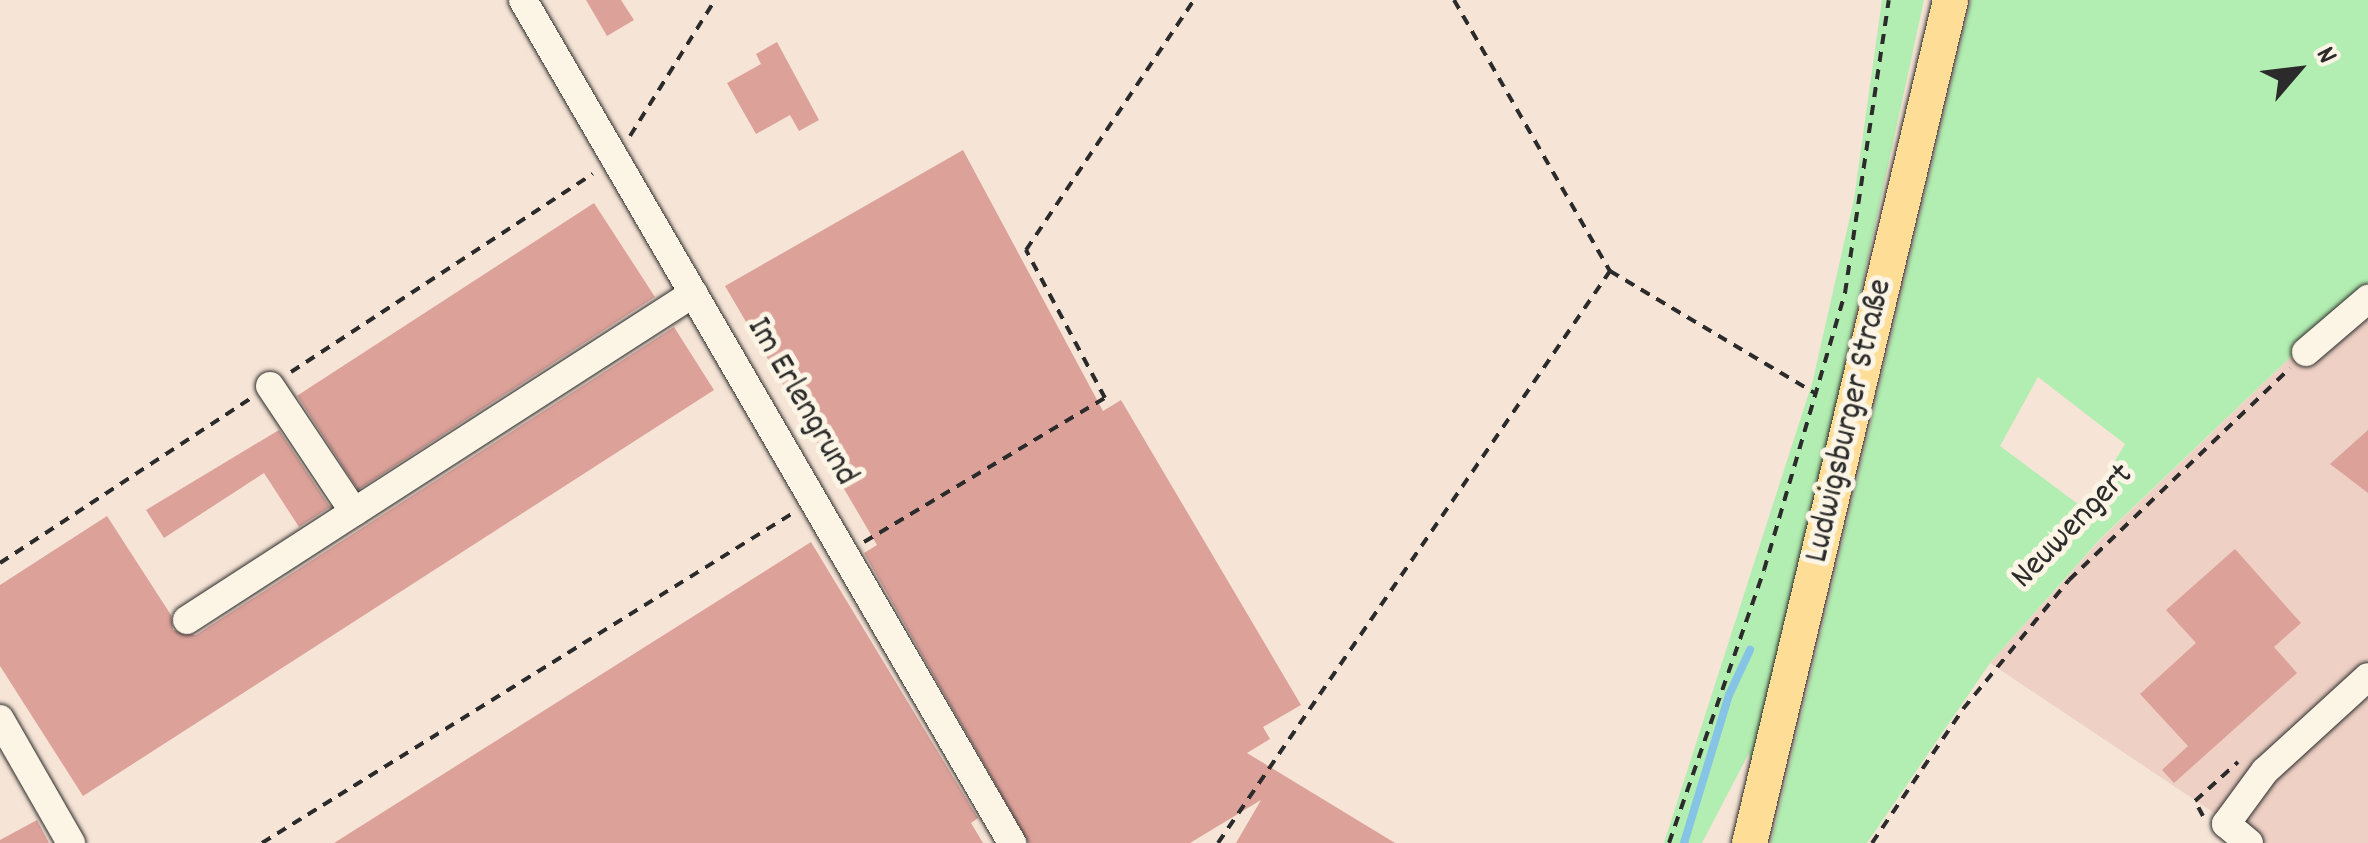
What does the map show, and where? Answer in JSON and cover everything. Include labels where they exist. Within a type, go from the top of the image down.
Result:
[{"type":"main road","name":"Ludwigsburger Straße","points":[[1750,843],[1950,0]]},
{"type":"street","name":"Im Erlengrund","points":[[524,0],[1012,843]]},
{"type":"street","points":[[187,620],[694,293]]},
{"type":"street","points":[[2306,352],[2368,298]]},
{"type":"street","points":[[270,386],[354,512]]},
{"type":"street","points":[[2249,843],[2217,831],[2265,771],[2368,678]]},
{"type":"street","points":[[0,719],[72,843]]},
{"type":"path","points":[[0,563],[616,158],[715,0]]},
{"type":"path","points":[[846,554],[1105,398],[1026,250],[1194,0]]},
{"type":"path","points":[[1454,0],[1610,271],[1816,394]]},
{"type":"path","points":[[1669,843],[1846,294],[1889,0]]},
{"type":"path","points":[[1218,843],[1610,271]]},
{"type":"path","name":"Neuwengert","points":[[1872,843],[1993,669],[2069,580],[2306,352]]},
{"type":"path","points":[[262,843],[814,500]]},
{"type":"shaded area","points":[[2368,283],[2368,843],[2259,843],[1990,663],[2102,538]]},
{"type":"green space","points":[[1882,0],[1924,0],[1754,783],[1749,753],[1702,843],[1664,843],[1813,380],[1854,199]]},
{"type":"green space","points":[[1971,0],[2368,0],[2368,283],[2101,538],[1990,663],[1867,843],[1771,843]],"holes":[[[2038,377],[2125,444],[2086,510],[2000,446]]]},
{"type":"building","points":[[586,0],[621,0],[634,20],[607,36]]},
{"type":"building","points":[[777,42],[819,120],[799,131],[790,115],[756,134],[727,83],[761,64],[756,54]]},
{"type":"building","points":[[963,150],[1103,411],[1121,400],[1301,705],[1263,727],[1270,739],[1247,753],[1395,843],[1236,843],[1261,800],[1190,843],[1029,843],[864,553],[877,545],[725,286]]},
{"type":"building","points":[[594,203],[655,297],[358,490],[297,396]]},
{"type":"building","points":[[674,327],[714,390],[83,796],[0,666],[0,585],[107,516],[171,615],[173,630],[196,635]]},
{"type":"building","points":[[279,430],[330,507],[299,527],[264,473],[164,538],[146,510]]},
{"type":"building","points":[[2368,430],[2368,493],[2330,464]]},
{"type":"building","points":[[811,542],[978,818],[971,823],[983,843],[334,843]]},
{"type":"building","points":[[2235,549],[2301,623],[2274,647],[2297,673],[2174,783],[2162,770],[2188,746],[2140,694],[2196,643],[2166,610]]},
{"type":"building","points":[[37,820],[49,843],[0,843],[0,840]]},
{"type":"waterway","points":[[1684,843],[1729,695],[1750,650]]}]
